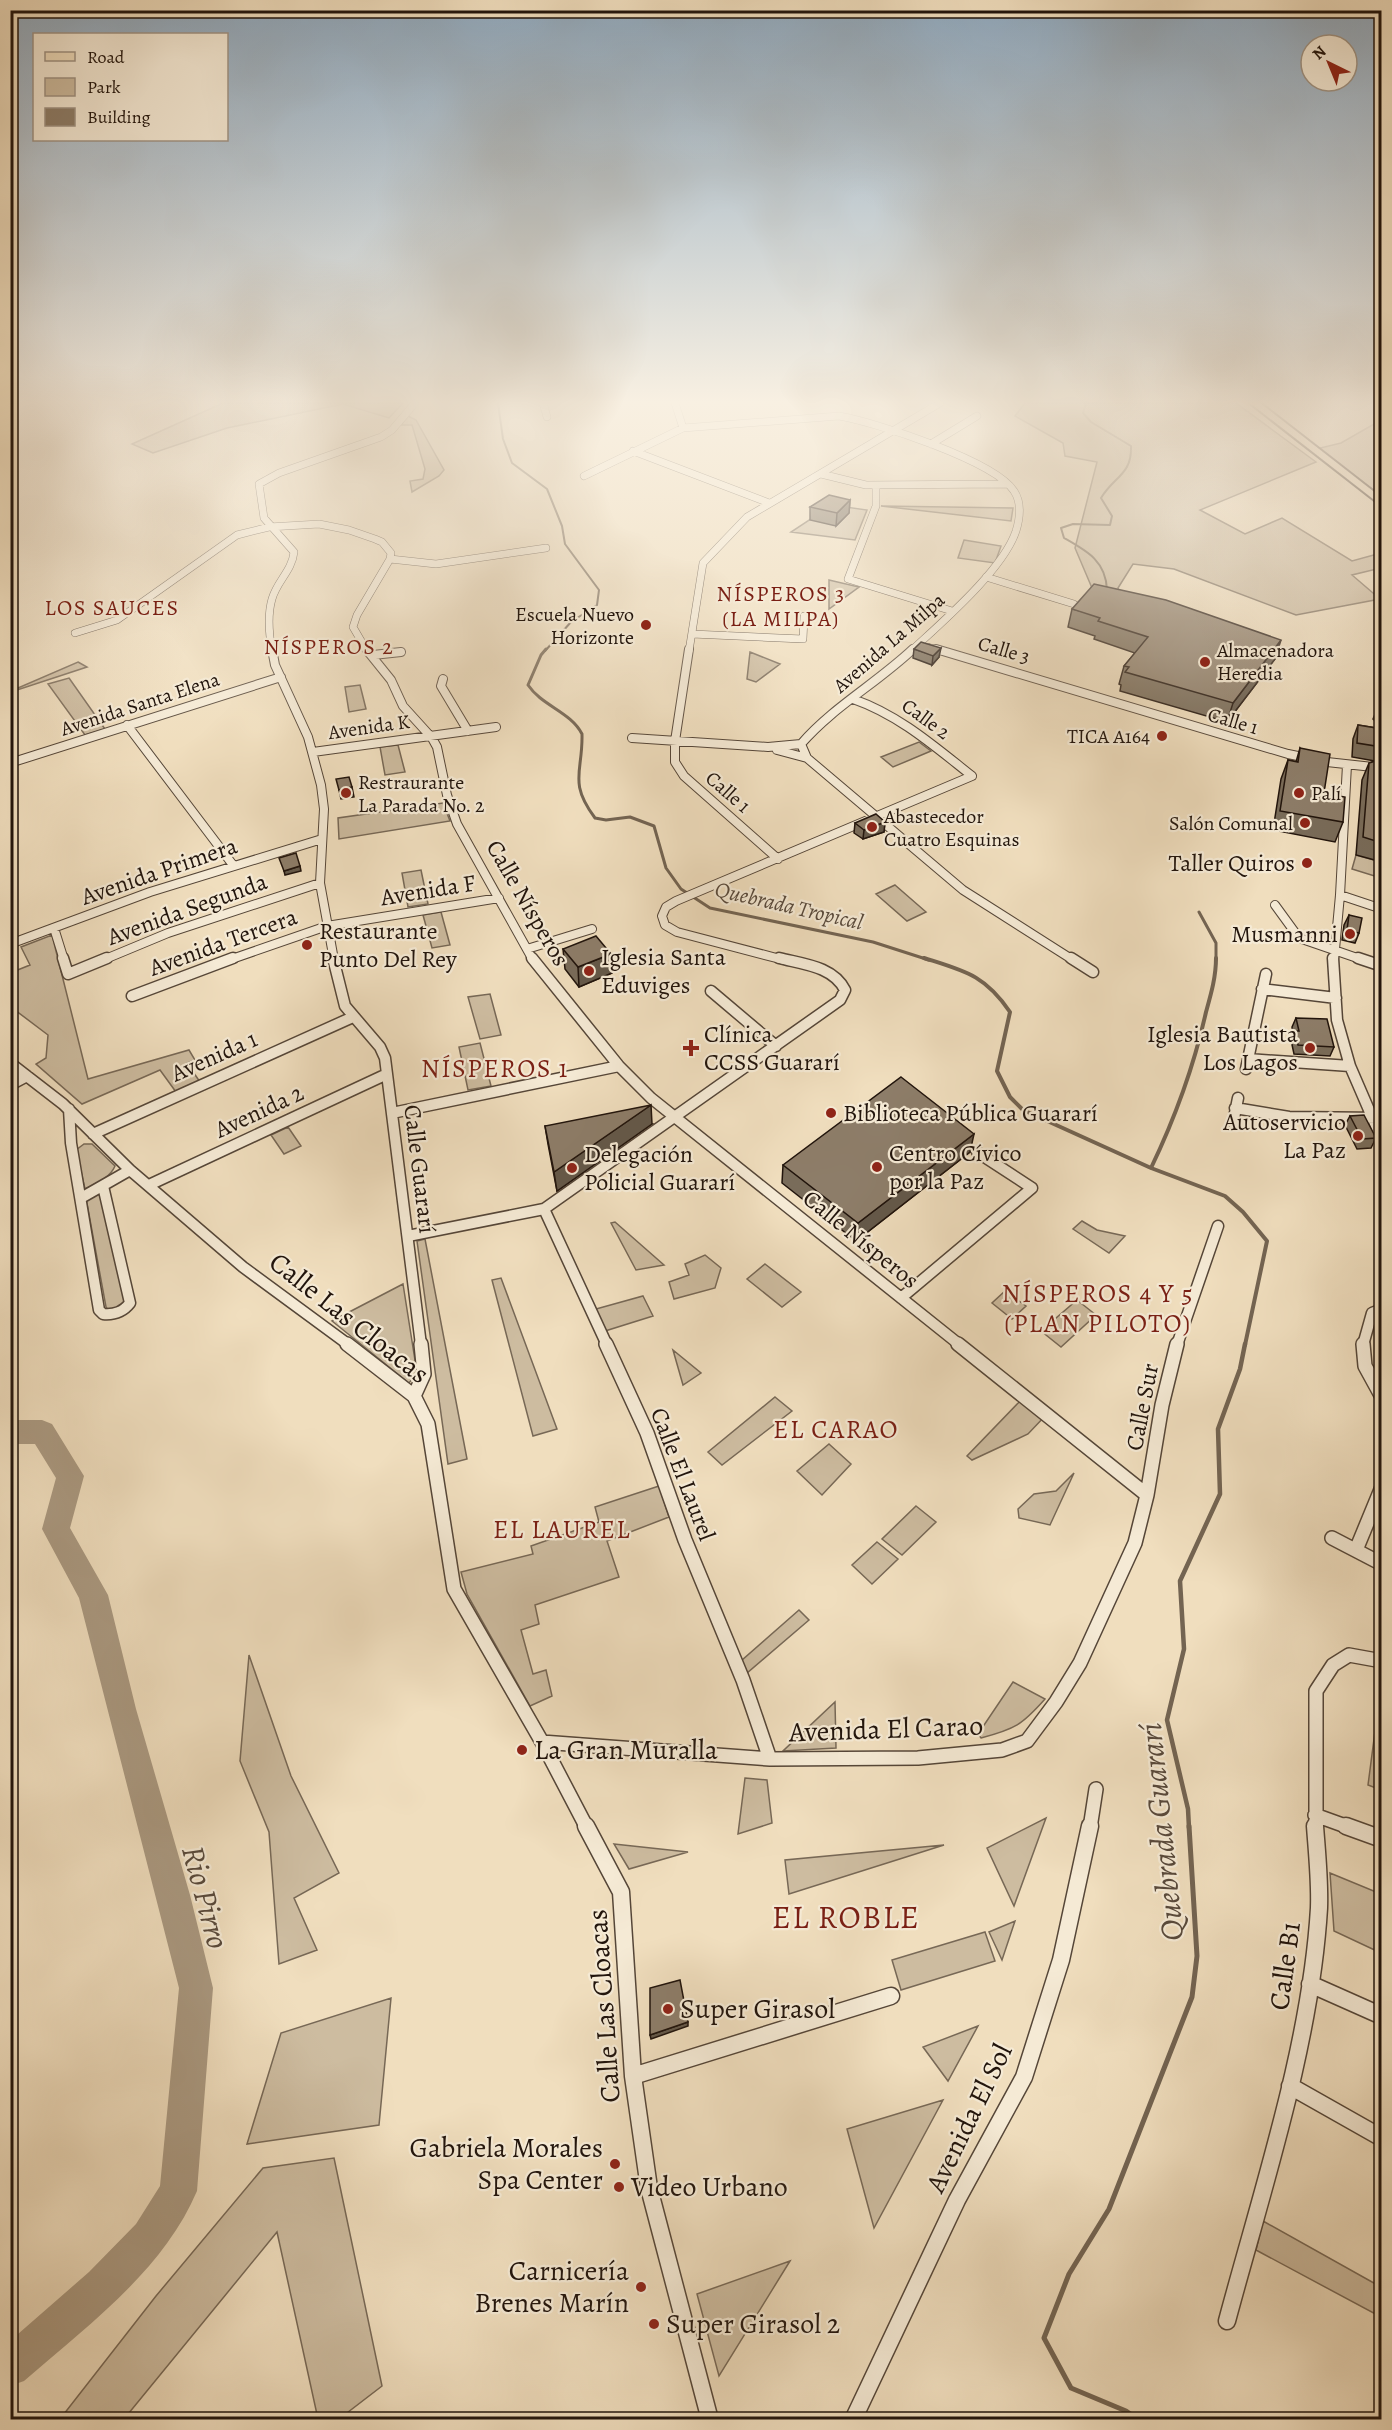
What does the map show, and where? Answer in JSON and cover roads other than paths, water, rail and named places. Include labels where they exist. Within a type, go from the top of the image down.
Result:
[{"type":"street","name":"Calle Guararí","points":[[264,516],[269,526],[294,552],[293,564],[276,590],[270,606],[268,629],[275,665],[313,752],[323,801],[320,883],[338,985],[345,1006],[380,1047],[387,1074],[424,1374],[414,1396]]},
{"type":"street","name":"Calle 1","points":[[748,516],[703,563],[675,741],[675,762],[684,776],[778,859]]},
{"type":"street","points":[[872,516],[847,578],[952,611]]},
{"type":"street","name":"Avenida La Milpa","points":[[801,744],[833,713],[919,645],[986,577],[1008,551],[1017,516]]},
{"type":"street","points":[[75,633],[117,620],[237,535],[269,526],[319,524],[349,530],[382,542],[391,553],[390,559],[436,564],[546,548]]},
{"type":"street","name":"Calle Nísperos","points":[[390,559],[357,615],[353,627],[357,637],[391,680],[403,706],[430,736],[441,759],[447,795],[457,824],[527,949],[546,978],[619,1066],[651,1098],[1147,1495]]},
{"type":"street","points":[[986,577],[1074,604]]},
{"type":"street","points":[[692,634],[803,639],[804,616]]},
{"type":"street","name":"Calle 3","points":[[919,645],[1078,692]]},
{"type":"street","points":[[373,655],[401,652]]},
{"type":"street","name":"Avenida Santa Elena","points":[[10,763],[281,677]]},
{"type":"street","points":[[443,679],[441,686],[468,731]]},
{"type":"street","name":"Calle 1","points":[[1078,692],[1287,754],[1347,765],[1382,768]]},
{"type":"street","name":"Calle 2","points":[[853,699],[896,718],[972,776],[878,817]]},
{"type":"street","points":[[127,725],[232,866]]},
{"type":"street","points":[[430,736],[496,727]]},
{"type":"street","name":"Avenida K","points":[[313,752],[430,736]]},
{"type":"street","points":[[632,738],[768,747],[801,744],[807,758]]},
{"type":"street","points":[[768,747],[807,758],[963,890],[1093,972]]},
{"type":"street","points":[[1347,765],[1340,895],[1333,950],[1337,1020],[1350,1066],[1376,1118],[1382,1140]]},
{"type":"street","points":[[408,1236],[544,1209],[840,1000],[845,990],[841,982],[825,970],[677,932],[665,925],[662,916],[666,907],[676,901],[878,817]]},
{"type":"street","name":"Avenida Primera","points":[[10,944],[150,892],[322,839]]},
{"type":"street","name":"Avenida Segunda","points":[[54,928],[68,974],[168,933],[320,883]]},
{"type":"street","points":[[1340,895],[1382,909]]},
{"type":"street","name":"Avenida F","points":[[327,926],[499,898]]},
{"type":"street","points":[[1275,904],[1299,939],[1382,966]]},
{"type":"street","name":"Avenida Tercera","points":[[132,996],[210,966],[327,926]]},
{"type":"street","points":[[527,949],[592,929]]},
{"type":"street","points":[[1266,974],[1247,1064],[1350,1066]]},
{"type":"street","points":[[1262,989],[1336,998]]},
{"type":"street","points":[[711,991],[776,1046]]},
{"type":"street","name":"Avenida 1","points":[[93,1134],[353,1017]]},
{"type":"street","name":"Calle Las Cloacas","points":[[10,1063],[69,1109],[130,1170],[243,1267],[414,1396],[428,1424],[454,1589],[542,1742],[621,1892],[633,2076],[649,2188],[710,2420]]},
{"type":"street","points":[[392,1113],[619,1066]]},
{"type":"street","name":"Avenida 2","points":[[149,1185],[387,1074]]},
{"type":"street","points":[[10,1084],[27,1076]]},
{"type":"street","points":[[1233,1123],[1237,1103],[1289,1117],[1376,1118]]},
{"type":"street","points":[[69,1109],[71,1143],[99,1310],[103,1314],[114,1315],[122,1312],[130,1303],[103,1186]]},
{"type":"street","points":[[901,1298],[1032,1188],[976,1152]]},
{"type":"street","points":[[81,1198],[130,1170]]},
{"type":"street","name":"Calle El Laurel","points":[[544,1209],[646,1433],[686,1540],[743,1680],[770,1759]]},
{"type":"street","name":"Calle Sur","points":[[1147,1495],[1162,1405],[1176,1347],[1218,1226]]},
{"type":"street","points":[[1377,1311],[1362,1340],[1363,1361],[1371,1381],[1382,1397]]},
{"type":"street","points":[[1356,1550],[1382,1487]]},
{"type":"street","name":"Avenida El Carao","points":[[542,1742],[770,1759],[918,1758],[1002,1750],[1027,1741],[1056,1702],[1080,1663],[1135,1543],[1147,1495]]},
{"type":"street","points":[[1332,1538],[1382,1564]]},
{"type":"street","name":"Calle B1","points":[[1227,2321],[1290,2086],[1310,1984],[1319,1907],[1315,1815],[1316,1691],[1333,1665],[1349,1655],[1382,1661]]},
{"type":"street","name":"Avenida El Sol","points":[[853,2420],[957,2200],[1024,2077],[1061,1960],[1085,1857],[1095,1789]]},
{"type":"street","points":[[1315,1815],[1382,1839]]},
{"type":"street","points":[[1310,1984],[1382,2016]]},
{"type":"street","points":[[633,2076],[891,1996]]},
{"type":"street","points":[[1290,2086],[1382,2138]]},
{"type":"waterway","name":"Quebrada Tropical","points":[[545,651],[571,622],[597,605],[599,590],[565,544],[558,516]]},
{"type":"waterway","points":[[1107,590],[1106,580],[1099,564],[1094,558],[1064,538],[1061,528],[1073,524],[1110,525],[1112,516]]},
{"type":"waterway","name":"Quebrada Tropical","points":[[546,649],[528,685],[541,698],[571,720],[582,734],[579,786],[587,806],[595,818],[606,820],[630,817],[654,826],[666,868],[681,889],[710,908],[873,942],[929,960]]},
{"type":"waterway","points":[[1199,912],[1216,943],[1216,958]]},
{"type":"waterway","name":"Quebrada Tropical","points":[[924,958],[963,971],[983,982],[1010,1012],[997,1071],[1010,1097],[1023,1110],[1151,1168]]},
{"type":"waterway","points":[[1151,1168],[1190,1072],[1211,992],[1216,958]]},
{"type":"waterway","name":"Quebrada Guararí","points":[[1151,1168],[1225,1196],[1243,1212],[1267,1241],[1245,1345]]},
{"type":"waterway","name":"Quebrada Guararí","points":[[1189,1828],[1188,1809],[1167,1720],[1184,1649],[1180,1581],[1220,1494],[1218,1429],[1240,1369],[1245,1344]]},
{"type":"waterway","name":"Rio Pirro","points":[[10,1432],[42,1432],[70,1476],[56,1529],[93,1595],[121,1709],[173,1895],[196,1988],[178,2191],[149,2237],[103,2286],[10,2367]]},
{"type":"waterway","name":"Quebrada Guararí","points":[[1139,2420],[1126,2411],[1071,2388],[1044,2338],[1069,2274],[1109,2209],[1192,1997],[1197,1956],[1189,1826]]},
{"type":"place","name":"Escuela Nuevo Horizonte","points":[[646,625]]},
{"type":"place","name":"Almacenadora Heredia","points":[[1205,662]]},
{"type":"place","name":"TICA A164","points":[[1162,736]]},
{"type":"place","name":"Restraurante La Parada No. 2","points":[[346,793]]},
{"type":"place","name":"Palí","points":[[1299,793]]},
{"type":"place","name":"Salón Comunal","points":[[1305,823]]},
{"type":"place","name":"Abastecedor Cuatro Esquinas","points":[[872,827]]},
{"type":"place","name":"Taller Quiros","points":[[1307,863]]},
{"type":"place","name":"Musmanni","points":[[1350,934]]},
{"type":"place","name":"Restaurante Punto Del Rey","points":[[307,945]]},
{"type":"place","name":"Iglesia Santa Eduviges","points":[[589,971]]},
{"type":"place","name":"Clínica CCSS Guararí","points":[[691,1048]]},
{"type":"place","name":"Iglesia Bautista Los Lagos","points":[[1310,1048]]},
{"type":"place","name":"Biblioteca Pública Guararí","points":[[831,1113]]},
{"type":"place","name":"Autoservicio La Paz","points":[[1358,1136]]},
{"type":"place","name":"Centro Cívico por la Paz","points":[[877,1167]]},
{"type":"place","name":"Delegación Policial Guararí","points":[[572,1168]]},
{"type":"place","name":"La Gran Muralla","points":[[522,1750]]},
{"type":"place","name":"Super Girasol","points":[[668,2009]]},
{"type":"place","name":"Gabriela Morales Spa Center","points":[[615,2164]]},
{"type":"place","name":"Video Urbano","points":[[619,2187]]},
{"type":"place","name":"Carnicería Brenes Marín","points":[[641,2287]]},
{"type":"place","name":"Super Girasol 2","points":[[654,2324]]},
{"type":"district","name":"NÍSPEROS 3 (LA MILPA)","points":[[781,606]]},
{"type":"district","name":"LOS SAUCES","points":[[112,608]]},
{"type":"district","name":"NÍSPEROS 2","points":[[329,647]]},
{"type":"district","name":"NÍSPEROS 1","points":[[495,1068]]},
{"type":"district","name":"NÍSPEROS 4 Y 5 (PLAN PILOTO)","points":[[1098,1308]]},
{"type":"district","name":"EL CARAO","points":[[836,1429]]},
{"type":"district","name":"EL LAUREL","points":[[562,1529]]},
{"type":"district","name":"EL ROBLE","points":[[846,1917]]}]
